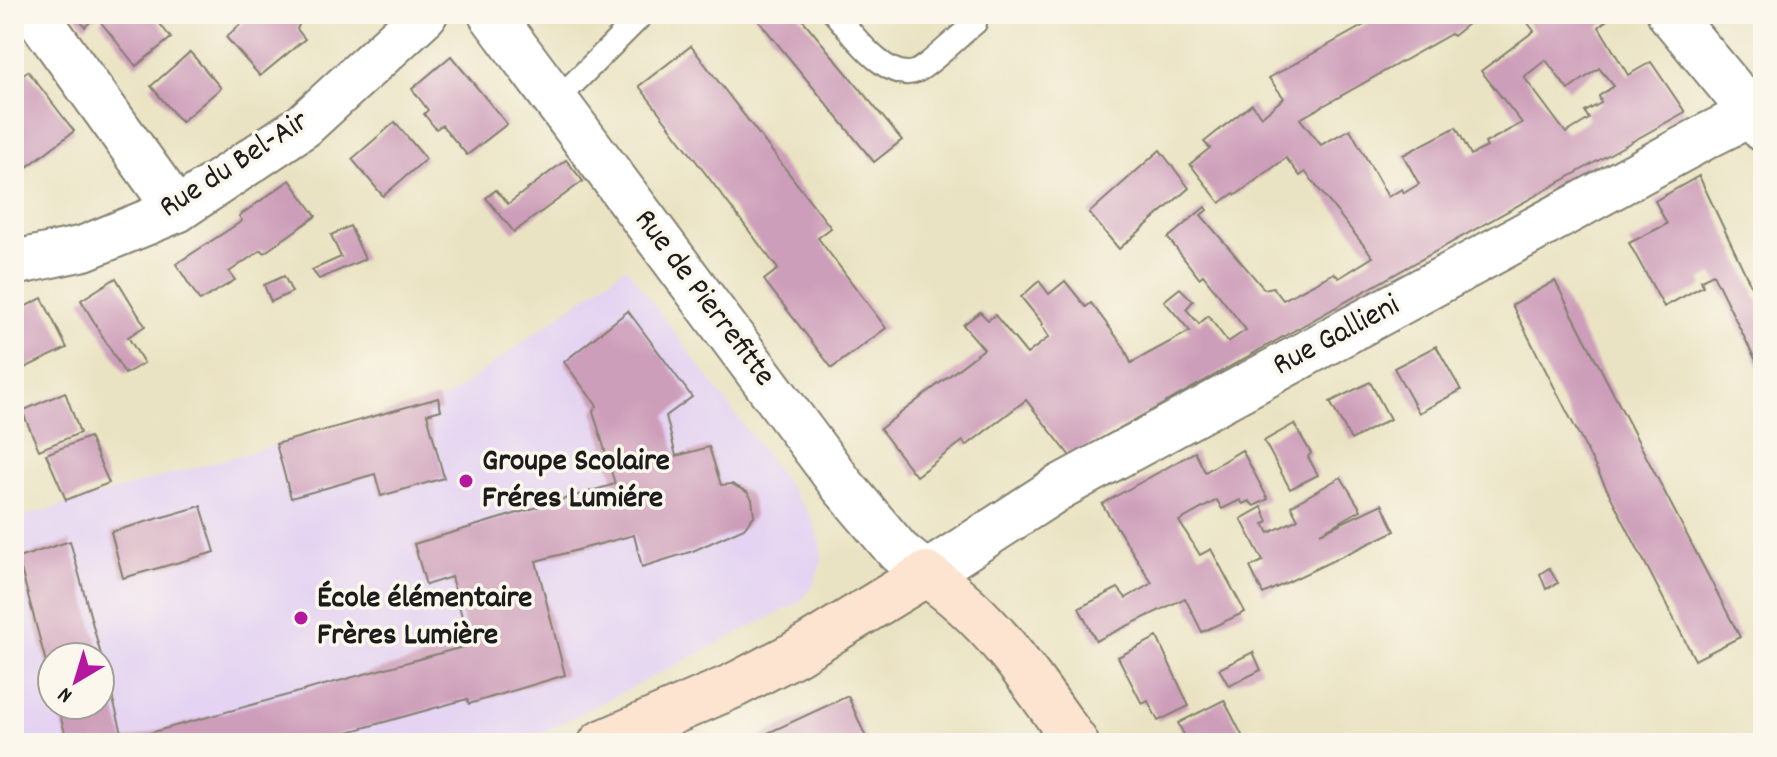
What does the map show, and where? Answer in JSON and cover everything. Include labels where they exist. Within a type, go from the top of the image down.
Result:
[{"type":"main road","points":[[601,743],[733,686],[795,654],[926,574],[950,590],[994,631],[1076,743]]},
{"type":"street","points":[[36,14],[177,210]]},
{"type":"street","name":"Rue du Bel-Air","points":[[14,263],[84,248],[177,210],[303,126],[425,14]]},
{"type":"street","name":"Rue de Pierrefitte","points":[[491,14],[842,485],[898,551],[926,574]]},
{"type":"street","points":[[1670,14],[1733,90],[1760,116]]},
{"type":"street","name":"Rue Gallieni","points":[[926,574],[1060,487],[1760,116]]},
{"type":"lane","points":[[556,101],[643,14]]},
{"type":"lane","points":[[835,14],[884,66],[900,73],[918,71],[975,23]]},
{"type":"shaded area","name":"Groupe Scolaire Fréres Lumiére","points":[[626,267],[813,519],[823,557],[814,584],[800,602],[538,735],[509,743],[22,743],[14,729],[14,519],[449,396]]},
{"type":"building","points":[[75,14],[98,14],[85,27]]},
{"type":"building","points":[[109,14],[152,14],[171,38],[136,66],[100,21]]},
{"type":"building","points":[[252,14],[282,14],[289,21],[292,17],[305,39],[260,76],[226,37]]},
{"type":"building","points":[[753,14],[798,14],[902,140],[874,162]]},
{"type":"building","points":[[1384,14],[1480,14],[1453,36],[1451,34],[1300,119],[1321,145],[1350,129],[1388,197],[1402,189],[1404,193],[1419,184],[1403,155],[1456,127],[1471,155],[1487,147],[1485,143],[1522,123],[1481,71],[1534,31],[1521,14],[1602,14],[1607,20],[1599,27],[1628,75],[1651,62],[1685,112],[1070,456],[1026,400],[966,446],[963,441],[916,476],[880,429],[984,349],[963,325],[980,312],[988,320],[995,315],[1027,354],[1049,337],[1043,324],[1021,297],[1039,281],[1049,294],[1065,281],[1086,307],[1091,303],[1124,347],[1131,363],[1190,331],[1164,301],[1180,288],[1193,301],[1186,309],[1199,324],[1208,316],[1228,342],[1246,330],[1203,275],[1199,278],[1168,238],[1205,207],[1207,210],[1201,215],[1264,289],[1273,287],[1283,300],[1334,273],[1339,278],[1373,257],[1305,172],[1300,176],[1286,158],[1236,195],[1234,193],[1220,203],[1190,164],[1210,148],[1204,142],[1252,104],[1261,117],[1284,98],[1269,78]],"holes":[[[1546,60],[1568,90],[1599,68],[1614,86],[1599,96],[1601,103],[1585,112],[1589,119],[1566,133],[1524,77]]]},
{"type":"building","points":[[691,46],[831,228],[818,238],[886,328],[832,368],[764,280],[778,269],[639,86]]},
{"type":"building","points":[[190,52],[221,88],[181,122],[151,86]]},
{"type":"building","points":[[451,56],[507,124],[467,155],[442,125],[436,129],[424,114],[428,110],[412,89]]},
{"type":"building","points":[[28,71],[74,131],[18,174],[14,169],[14,82]]},
{"type":"building","points":[[395,122],[426,159],[383,196],[352,159]]},
{"type":"building","points":[[1160,150],[1189,188],[1119,249],[1089,213]]},
{"type":"building","points":[[566,160],[583,181],[514,232],[486,198],[496,190],[508,204]]},
{"type":"building","points":[[1699,176],[1763,311],[1763,375],[1713,274],[1701,280],[1703,286],[1664,307],[1629,243],[1667,224],[1655,201]]},
{"type":"building","points":[[290,180],[316,216],[264,253],[261,250],[229,272],[235,280],[200,301],[176,264],[242,221],[239,216]]},
{"type":"building","points":[[350,226],[365,259],[319,279],[312,270],[341,257],[331,235]]},
{"type":"building","points":[[284,276],[292,292],[271,302],[264,285]]},
{"type":"building","points":[[116,278],[145,326],[128,337],[144,363],[125,374],[81,300]]},
{"type":"building","points":[[1555,281],[1740,637],[1695,660],[1512,305]]},
{"type":"building","points":[[42,298],[67,348],[14,373],[14,312]]},
{"type":"building","points":[[628,311],[692,397],[666,416],[676,456],[709,447],[721,485],[732,484],[747,492],[752,499],[754,516],[744,528],[693,551],[642,567],[634,535],[536,561],[565,675],[469,704],[467,699],[309,743],[68,743],[62,721],[116,721],[116,711],[124,740],[470,645],[451,577],[426,585],[414,544],[615,484],[593,411],[597,406],[564,362]]},
{"type":"building","points":[[1436,346],[1461,390],[1419,413],[1394,368]]},
{"type":"building","points":[[1370,382],[1390,419],[1351,440],[1330,402]]},
{"type":"building","points":[[65,392],[80,433],[39,450],[22,411]]},
{"type":"building","points":[[438,398],[441,410],[427,414],[444,478],[381,496],[375,474],[291,498],[276,444]]},
{"type":"building","points":[[1294,424],[1311,453],[1308,457],[1318,475],[1290,489],[1264,441]]},
{"type":"building","points":[[89,437],[109,483],[66,500],[46,454]]},
{"type":"building","points":[[1242,450],[1268,499],[1254,506],[1249,501],[1243,504],[1240,500],[1222,509],[1217,500],[1179,521],[1200,555],[1211,549],[1245,612],[1202,632],[1185,598],[1096,641],[1079,608],[1118,588],[1126,598],[1152,583],[1102,504],[1195,452],[1205,472]]},
{"type":"building","points":[[1341,477],[1361,510],[1320,533],[1382,504],[1395,531],[1263,594],[1250,567],[1263,561],[1241,519],[1262,507],[1268,522],[1264,524],[1269,533],[1298,519],[1291,506]]},
{"type":"building","points":[[201,506],[215,552],[123,578],[111,532]]},
{"type":"building","points":[[70,541],[97,641],[40,641],[18,558]]},
{"type":"building","points":[[1549,568],[1558,583],[1546,589],[1540,574]]},
{"type":"building","points":[[1157,637],[1189,706],[1158,721],[1148,701],[1142,704],[1118,657]]},
{"type":"building","points":[[1253,652],[1261,670],[1229,686],[1219,669]]},
{"type":"building","points":[[848,696],[866,743],[746,743]]},
{"type":"building","points":[[1224,700],[1246,743],[1188,743],[1178,723]]},
{"type":"building","points":[[1591,732],[1597,743],[1568,743]]},
{"type":"place","name":"Groupe Scolaire Fréres Lumiére","points":[[466,481]]},
{"type":"place","name":"École élémentaire Frères Lumière","points":[[301,618]]}]
